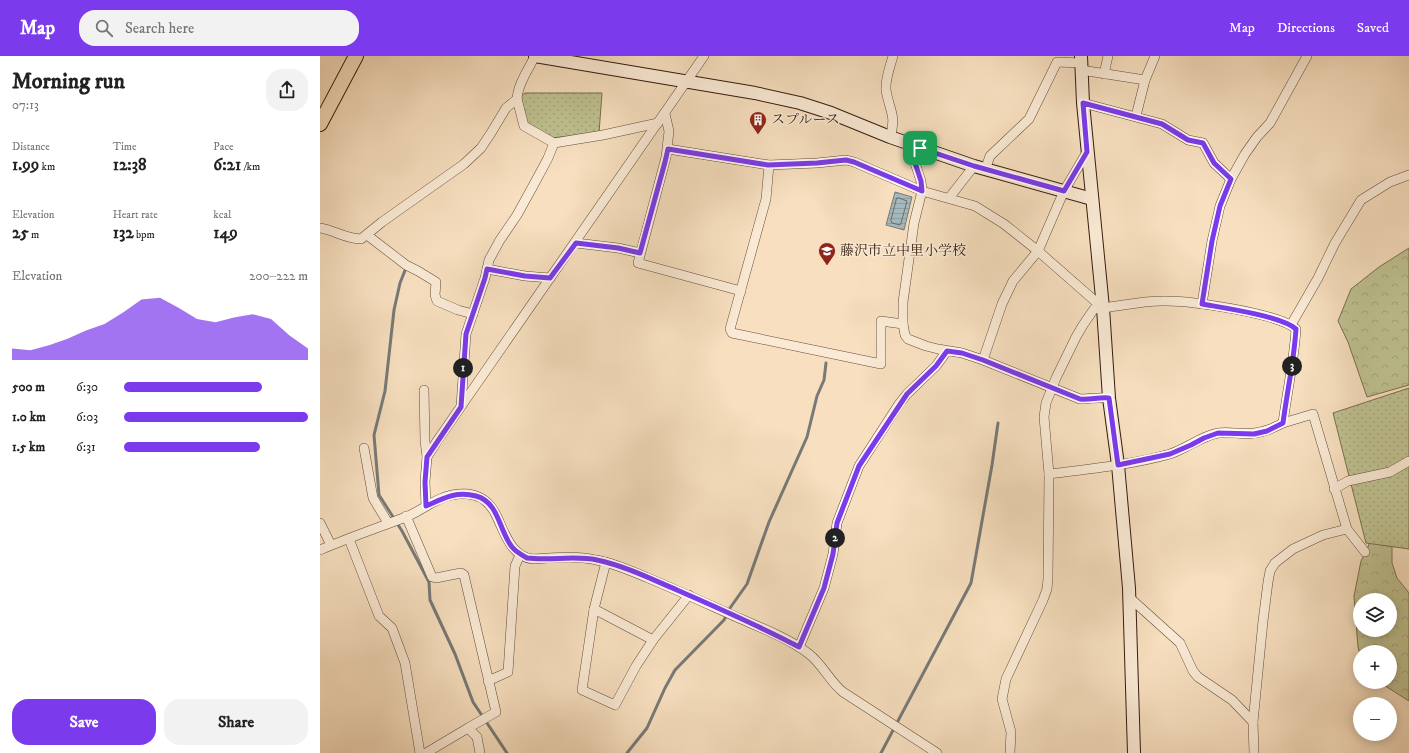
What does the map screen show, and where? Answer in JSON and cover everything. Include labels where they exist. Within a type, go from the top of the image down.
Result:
[{"type":"main road","points":[[320,124],[356,56]]},
{"type":"street","points":[[658,123],[603,135],[554,143],[524,126],[517,99],[518,92],[535,56],[755,93],[800,103],[831,113],[890,137],[985,170],[1092,199]]},
{"type":"street","points":[[427,457],[704,56]]},
{"type":"street","points":[[890,137],[894,122],[886,86],[894,56]]},
{"type":"street","points":[[1104,74],[1108,56]]},
{"type":"street","points":[[1136,116],[1145,80],[1154,56]]},
{"type":"street","points":[[1202,304],[1212,241],[1220,206],[1231,179],[1245,154],[1257,137],[1270,123],[1307,56]]},
{"type":"street","points":[[985,170],[990,156],[1029,119],[1057,62],[1081,63],[1104,74],[1145,80]]},
{"type":"street","points":[[1081,63],[1087,152],[1104,308],[1109,398],[1118,465],[1130,598],[1134,753]]},
{"type":"street","points":[[320,228],[328,229],[353,239],[361,239],[382,222],[464,164],[481,148],[506,108],[517,99]]},
{"type":"street","points":[[1083,103],[1162,124],[1188,140],[1203,143],[1214,163],[1231,179]]},
{"type":"street","points":[[665,114],[669,131],[668,149],[638,263],[741,291]]},
{"type":"street","points":[[461,407],[466,334],[490,260],[500,240],[517,215],[533,186],[554,143]]},
{"type":"street","points":[[920,148],[915,163],[921,181],[922,191],[914,224],[903,302],[903,324],[904,331],[908,339],[932,348],[962,353],[983,360],[1080,399],[1091,400],[1101,397],[1109,398]]},
{"type":"street","points":[[668,149],[768,165],[846,160],[854,162],[922,191],[974,206],[1004,224],[1104,308]]},
{"type":"street","points":[[983,360],[1002,304],[1013,281],[1038,251],[1064,191],[1087,152]]},
{"type":"street","points":[[768,165],[766,199],[730,330],[732,332],[881,364],[881,321],[903,324]]},
{"type":"street","points":[[949,198],[974,166]]},
{"type":"street","points":[[1291,324],[1318,278],[1335,243],[1361,200],[1390,182],[1409,175]]},
{"type":"street","points":[[367,234],[406,265],[436,282],[435,295],[437,301],[450,307],[473,314]]},
{"type":"street","points":[[576,243],[618,248],[640,253]]},
{"type":"street","points":[[487,269],[525,276],[550,278]]},
{"type":"street","points":[[1010,753],[1011,732],[1003,707],[1003,691],[1006,679],[1043,600],[1047,588],[1049,474],[1044,417],[1046,403],[1065,357],[1083,324],[1094,309],[1162,301],[1202,304],[1258,315],[1291,324],[1296,329],[1294,356],[1287,390],[1283,423]]},
{"type":"street","points":[[799,647],[824,588],[833,554],[837,523],[859,466],[907,394],[936,366],[947,351]]},
{"type":"street","points":[[424,390],[425,441],[427,457],[425,482],[426,506]]},
{"type":"street","points":[[1049,474],[1118,465],[1170,454],[1218,433],[1254,434],[1267,431],[1283,423],[1313,414],[1347,529],[1365,552]]},
{"type":"street","points":[[364,448],[373,498],[393,521]]},
{"type":"street","points":[[1334,489],[1348,480],[1390,472],[1409,461]]},
{"type":"street","points":[[320,550],[406,516],[444,498],[458,494],[479,497],[487,501],[494,509],[512,547],[520,555],[533,559],[583,558],[606,562],[688,595],[778,636],[799,647],[820,664],[837,687],[937,753]]},
{"type":"street","points":[[406,516],[432,577],[436,578],[462,573],[464,575],[496,712],[426,753]]},
{"type":"street","points":[[320,524],[331,545]]},
{"type":"street","points":[[1254,753],[1253,722],[1263,621],[1270,571],[1275,563],[1293,549],[1322,535],[1347,529]]},
{"type":"street","points":[[349,538],[379,616],[392,628],[405,663],[420,753]]},
{"type":"street","points":[[488,681],[508,672],[515,566],[520,555]]},
{"type":"street","points":[[606,562],[594,609],[582,690],[615,705],[636,666],[653,640],[688,595]]},
{"type":"street","points":[[1130,598],[1180,643],[1193,671],[1198,677],[1232,700],[1253,722]]},
{"type":"street","points":[[594,609],[653,640]]},
{"type":"street","points":[[468,728],[477,737],[480,753]]},
{"type":"green space","points":[[525,93],[602,93],[599,133],[551,138],[526,124],[521,96]]},
{"type":"green space","points":[[1409,248],[1409,385],[1367,397],[1348,342],[1338,321],[1351,289],[1379,267]]},
{"type":"green space","points":[[1409,388],[1409,549],[1366,543],[1333,413]]},
{"type":"green space","points":[[1376,530],[1392,545],[1392,563],[1397,578],[1409,593],[1409,701],[1390,689],[1397,689],[1397,645],[1358,645],[1357,637],[1397,637],[1397,593],[1355,593],[1361,561]]},
{"type":"water","points":[[895,192],[912,197],[904,230],[886,225]]},
{"type":"waterway","points":[[406,268],[400,283],[394,310],[385,391],[374,435],[379,495],[402,531],[429,582],[430,600],[455,654],[473,702],[507,753]]},
{"type":"waterway","points":[[627,753],[647,728],[675,670],[724,620],[730,608],[747,584],[769,522],[807,437],[817,396],[824,380],[826,363]]},
{"type":"waterway","points":[[881,753],[971,583],[998,423]]},
{"type":"place","name":"スプルース","points":[[758,135]]},
{"type":"place","name":"藤沢市立中里小学校","points":[[827,266]]},
{"type":"route","points":[[1083,103],[1162,124],[1188,140],[1203,143],[1214,163],[1231,179],[1220,206],[1212,241],[1202,304],[1258,315],[1291,324],[1296,329],[1294,356],[1287,390],[1283,423],[1267,431],[1254,434],[1218,433],[1170,454],[1118,465],[1109,398],[1101,397],[1091,400],[1080,399],[983,360],[950,350],[947,351],[936,366],[907,394],[899,404],[859,466],[837,523],[833,554],[824,588],[799,647],[688,595],[606,562],[583,558],[533,559],[520,555],[512,547],[506,537],[494,509],[487,501],[479,497],[469,494],[458,494],[426,506],[425,482],[427,457],[461,407],[466,334],[487,269],[525,276],[550,278],[576,243],[618,248],[640,253],[668,149],[768,165],[846,160],[922,191],[921,181],[915,163],[920,148],[974,166],[1064,191],[1087,152],[1083,103]]}]
